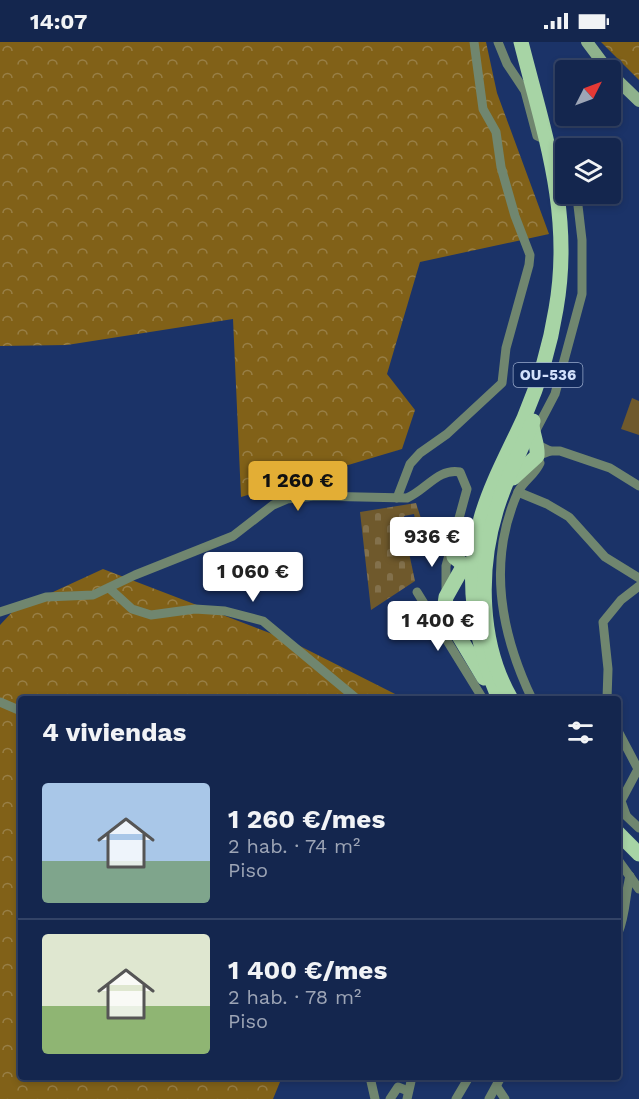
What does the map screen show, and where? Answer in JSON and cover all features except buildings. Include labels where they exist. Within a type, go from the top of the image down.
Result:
[{"type":"main road","name":"OU-536","points":[[504,696],[488,631],[484,589],[485,561],[496,498],[544,366],[557,308],[561,250],[559,199],[549,142],[529,85],[521,42]]},
{"type":"main road","name":"OU-536","points":[[496,498],[521,451],[538,443],[567,288],[568,251],[562,168],[530,42]]},
{"type":"main road","points":[[529,85],[530,42]]},
{"type":"main road","points":[[521,451],[538,443]]},
{"type":"main road","points":[[503,696],[446,629],[444,611],[446,597],[472,565],[496,498],[538,443]]},
{"type":"main road","points":[[453,545],[454,557],[472,565]]},
{"type":"main road","points":[[472,565],[478,623],[504,696]]},
{"type":"main road","points":[[446,629],[462,630],[478,623]]},
{"type":"main road","points":[[622,819],[639,844]]},
{"type":"main road","points":[[621,836],[639,854]]},
{"type":"street","points":[[397,498],[410,464],[420,453],[447,434],[502,383],[506,348],[529,265],[530,255],[514,216],[501,167],[496,132],[483,109],[474,42]]},
{"type":"street","points":[[498,42],[507,64],[529,85]]},
{"type":"street","points":[[587,42],[600,60]]},
{"type":"street","points":[[621,84],[639,101]]},
{"type":"street","points":[[531,696],[511,650],[501,608],[499,574],[505,533],[518,492],[537,470],[540,463],[538,443],[555,394],[582,294],[582,240],[578,204]]},
{"type":"street","points":[[538,443],[610,468],[639,486]]},
{"type":"street","points":[[0,612],[36,599],[93,596],[135,575],[234,536],[273,504],[287,499],[315,496],[406,498],[420,493],[438,475],[449,470],[460,472],[467,489],[446,566],[446,597]]},
{"type":"street","points":[[518,492],[547,504],[569,517],[605,558],[639,578]]},
{"type":"street","points":[[607,696],[608,669],[603,622],[621,600],[639,586]]},
{"type":"street","points":[[109,588],[132,609],[151,615],[195,609],[225,611],[263,621],[353,696]]},
{"type":"street","points":[[417,592],[446,629],[481,696]]},
{"type":"street","points":[[0,702],[18,710]]},
{"type":"street","points":[[621,737],[638,769],[621,801],[622,819],[639,828]]},
{"type":"street","points":[[621,864],[639,889]]},
{"type":"street","points":[[621,926],[630,876]]},
{"type":"street","points":[[371,1080],[375,1099]]},
{"type":"street","points":[[390,1099],[398,1088],[407,1095],[411,1080]]},
{"type":"street","points":[[456,1099],[467,1080]]},
{"type":"street","points":[[489,1099],[500,1080]]},
{"type":"street","points":[[497,1087],[506,1099]]},
{"type":"green space","points":[[0,42],[486,42],[497,93],[549,234],[420,262],[387,374],[415,410],[402,449],[241,497],[233,319],[67,345],[0,346]]},
{"type":"green space","points":[[601,42],[639,42],[639,80],[621,60]]},
{"type":"green space","points":[[632,398],[639,401],[639,435],[621,429]]},
{"type":"green space","points":[[416,503],[428,540],[408,548],[415,581],[371,610],[360,512]],"holes":[[[414,514],[419,537],[408,539],[407,535],[403,536],[401,527],[406,526],[404,516]]]},
{"type":"green space","points":[[103,569],[288,640],[399,696],[18,696],[18,1080],[281,1080],[273,1099],[0,1099],[0,625],[14,610]]}]
